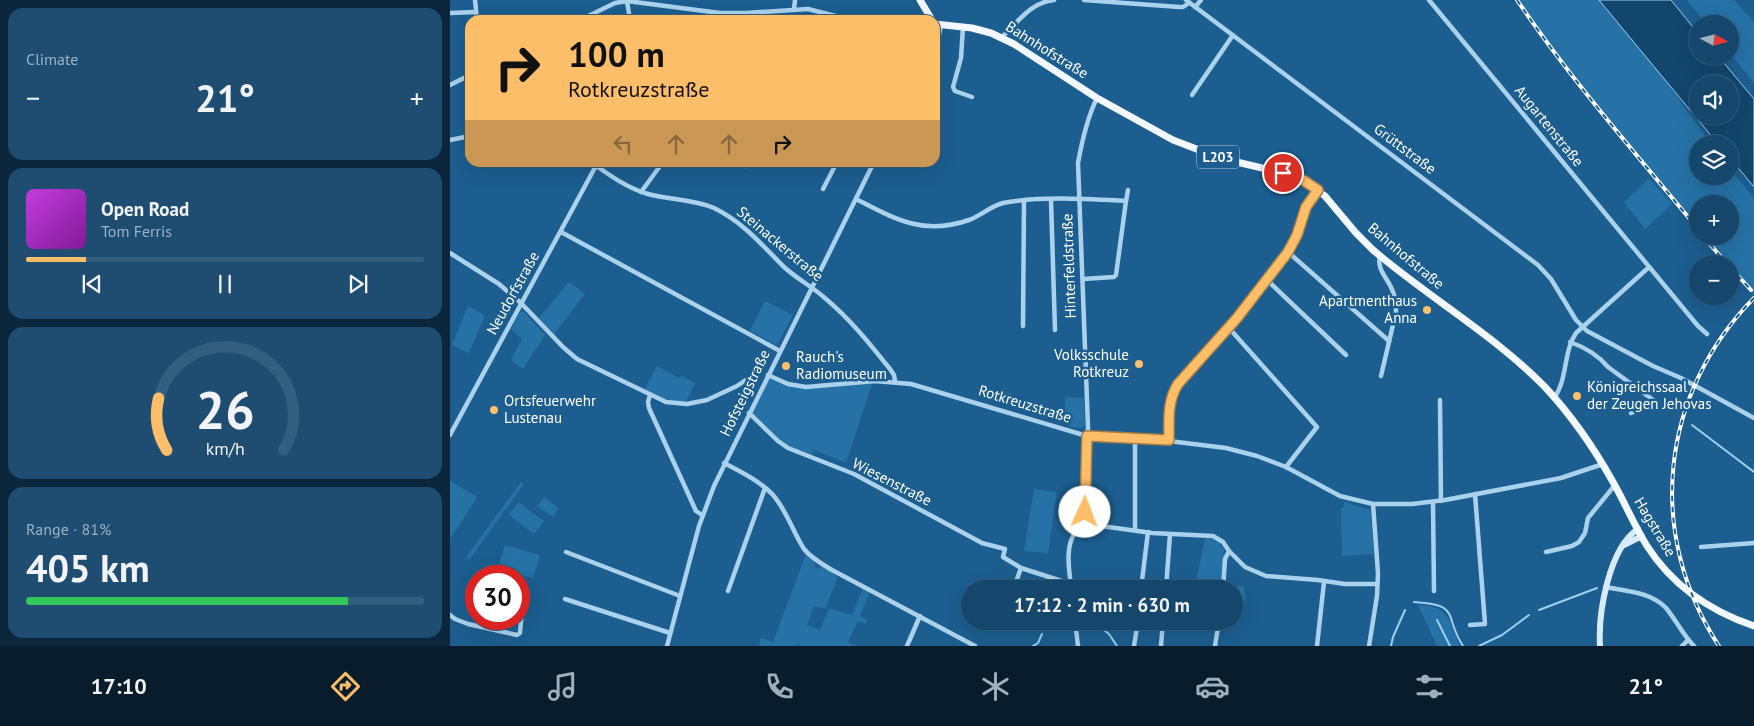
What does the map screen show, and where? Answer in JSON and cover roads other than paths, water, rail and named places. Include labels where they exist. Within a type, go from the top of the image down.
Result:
[{"type":"main road","points":[[920,0],[929,15]]},
{"type":"main road","name":"Bahnhofstraße","points":[[940,25],[963,27],[991,33],[1002,38],[1097,98],[1189,148],[1303,180],[1332,203],[1356,233],[1380,256],[1518,362],[1554,398]]},
{"type":"main road","name":"Hagstraße","points":[[1554,398],[1586,438],[1603,464],[1638,529],[1659,563],[1685,589],[1717,611],[1754,626]]},
{"type":"main road","points":[[1600,646],[1600,614],[1605,587],[1626,538],[1638,529]]},
{"type":"main road","points":[[1624,545],[1642,536]]},
{"type":"street","points":[[475,0],[476,15]]},
{"type":"street","points":[[794,9],[795,0]]},
{"type":"street","points":[[1002,38],[1031,8],[1046,1],[1054,0]]},
{"type":"street","points":[[1084,0],[1179,7],[1183,7],[1188,1]]},
{"type":"street","points":[[1195,7],[1201,0]]},
{"type":"street","name":"Augartenstraße","points":[[1429,0],[1648,268],[1707,334]]},
{"type":"street","points":[[590,15],[619,1],[627,1],[720,14],[808,9],[831,15]]},
{"type":"street","points":[[627,1],[629,15]]},
{"type":"street","name":"Grüttstraße","points":[[1188,1],[1538,265],[1551,279],[1582,327]]},
{"type":"street","points":[[450,13],[476,12]]},
{"type":"street","points":[[963,27],[961,58],[953,87],[956,91],[972,97]]},
{"type":"street","points":[[1192,95],[1232,34]]},
{"type":"street","points":[[450,85],[465,78]]},
{"type":"street","name":"Hinterfeldstraße","points":[[1070,580],[1070,544],[1085,512],[1088,427],[1078,163],[1090,114],[1097,98]]},
{"type":"street","points":[[450,140],[465,137]]},
{"type":"street","name":"Neudorfstraße","points":[[450,435],[561,232],[593,167]]},
{"type":"street","name":"Steinackerstraße","points":[[600,167],[620,182],[641,192],[700,203],[736,220],[756,237],[794,276],[825,298],[863,335],[892,372],[895,381]]},
{"type":"street","points":[[641,192],[660,167]]},
{"type":"street","points":[[823,190],[834,167]]},
{"type":"street","name":"Hofsteigstraße","points":[[667,646],[702,515],[724,463],[872,167]]},
{"type":"street","points":[[1082,279],[1116,276],[1128,190]]},
{"type":"street","points":[[1169,440],[1172,393],[1181,380],[1229,328],[1288,252],[1297,235],[1306,207],[1318,190]]},
{"type":"street","points":[[856,199],[900,221],[918,226],[947,225],[970,220],[1000,204],[1024,201],[1126,201]]},
{"type":"street","points":[[1051,200],[1055,330]]},
{"type":"street","points":[[1023,326],[1024,201]]},
{"type":"street","points":[[561,232],[780,351]]},
{"type":"street","points":[[1288,252],[1389,340]]},
{"type":"street","points":[[450,253],[499,284],[521,303],[577,360],[650,395],[675,404],[697,403],[724,393],[753,375]]},
{"type":"street","points":[[1380,256],[1379,267],[1390,285],[1395,299],[1396,312],[1381,376]]},
{"type":"street","points":[[1554,398],[1560,385],[1570,342],[1582,327],[1648,268]]},
{"type":"street","points":[[1267,280],[1346,355]]},
{"type":"street","points":[[1582,327],[1592,334],[1653,366],[1681,378],[1754,418]]},
{"type":"street","points":[[1229,328],[1317,427],[1286,467]]},
{"type":"street","points":[[1570,342],[1581,346],[1604,362],[1608,367],[1656,402],[1631,413]]},
{"type":"street","name":"Rotkreuzstraße","points":[[768,375],[788,384],[806,386],[895,381],[929,388],[1087,436],[1135,440],[1169,440],[1234,450],[1286,467],[1340,496],[1374,504],[1399,505],[1441,501],[1561,478],[1603,464]]},
{"type":"street","points":[[650,395],[649,408],[696,511],[702,515]]},
{"type":"street","points":[[1440,400],[1441,501]]},
{"type":"street","name":"Wiesenstraße","points":[[749,413],[788,448],[854,474],[982,542],[1005,549],[1002,557],[1021,568],[1053,580]]},
{"type":"street","points":[[1135,440],[1135,530]]},
{"type":"street","points":[[724,463],[765,488],[778,502],[805,550],[815,559],[832,570],[920,616],[966,644],[975,646]]},
{"type":"street","points":[[1546,552],[1572,546],[1579,542],[1585,533],[1588,518],[1615,484]]},
{"type":"street","points":[[728,591],[765,488]]},
{"type":"street","points":[[1470,625],[1485,624],[1476,494]]},
{"type":"street","points":[[1433,502],[1434,591]]},
{"type":"street","points":[[1369,646],[1377,584],[1374,504]]},
{"type":"street","points":[[1082,521],[1094,525],[1148,532],[1213,536],[1223,542],[1245,567],[1266,576],[1345,584],[1377,584]]},
{"type":"street","points":[[1142,580],[1148,532]]},
{"type":"street","points":[[1167,580],[1170,534]]},
{"type":"street","points":[[1701,547],[1754,543]]},
{"type":"street","points":[[1223,580],[1225,559],[1229,551]]},
{"type":"street","points":[[566,552],[680,596]]},
{"type":"street","points":[[1017,580],[1021,568]]},
{"type":"street","points":[[1317,646],[1324,582]]},
{"type":"street","points":[[1605,587],[1656,599],[1694,646]]},
{"type":"street","points":[[565,599],[670,633]]},
{"type":"street","points":[[450,615],[465,623]]},
{"type":"street","points":[[907,646],[920,616]]},
{"type":"street","points":[[495,630],[518,635],[520,630]]},
{"type":"street","points":[[1075,630],[1078,646]]},
{"type":"street","points":[[1134,646],[1137,630]]},
{"type":"street","points":[[1161,646],[1162,630]]},
{"type":"street","points":[[1215,646],[1218,630]]},
{"type":"street","points":[[1682,646],[1688,640]]},
{"type":"waterway","points":[[1692,425],[1754,472]]},
{"type":"waterway","points":[[1539,610],[1597,588]]},
{"type":"waterway","points":[[1414,602],[1429,603],[1445,609],[1463,646]]},
{"type":"waterway","points":[[1391,646],[1405,610]]},
{"type":"waterway","points":[[1479,646],[1502,635],[1529,615]]},
{"type":"waterway","points":[[1437,620],[1450,646]]},
{"type":"waterway","points":[[1104,630],[1117,646]]},
{"type":"waterway","points":[[1033,646],[1038,643],[1042,634]]},
{"type":"railway","points":[[1517,0],[1559,59],[1689,218]]},
{"type":"railway","points":[[1711,245],[1719,255]]},
{"type":"railway","points":[[1739,277],[1751,290]]},
{"type":"railway","points":[[1719,646],[1695,603],[1680,557],[1673,512],[1674,466],[1682,421],[1698,377],[1722,336],[1754,298]]},
{"type":"place","name":"Apartmenthaus Anna","points":[[1427,310]]},
{"type":"place","name":"Volksschule Rotkreuz","points":[[1139,364]]},
{"type":"place","name":"Rauch's Radiomuseum","points":[[786,366]]},
{"type":"place","name":"Königreichssaal der Zeugen Jehovas","points":[[1577,396]]},
{"type":"place","name":"Ortsfeuerwehr Lustenau","points":[[494,410]]}]
